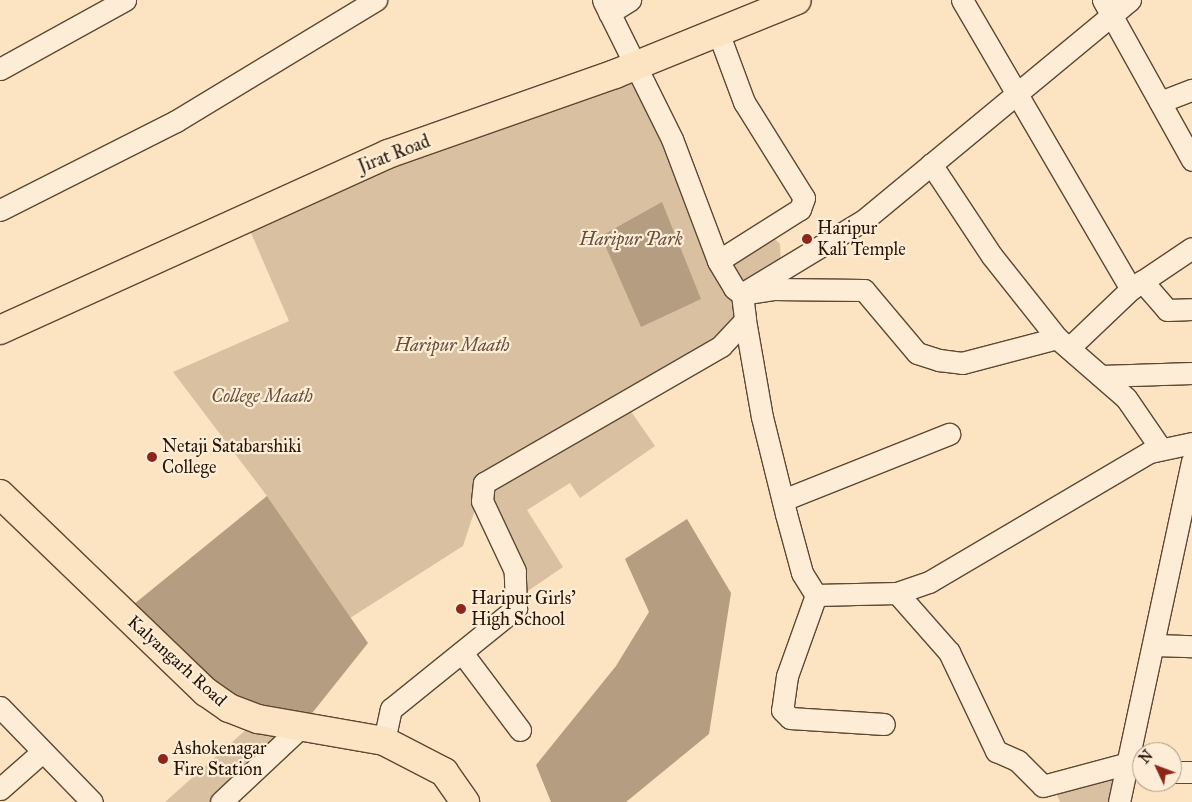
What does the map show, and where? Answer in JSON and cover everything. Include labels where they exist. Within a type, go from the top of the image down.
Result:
[{"type":"main road","name":"Jirat Road","points":[[0,330],[388,154],[635,66],[797,0]]},
{"type":"main road","name":"Kalyangarh Road","points":[[0,494],[206,692],[244,714],[301,727],[384,741],[444,772],[465,802]]},
{"type":"street","points":[[0,69],[125,0]]},
{"type":"street","points":[[0,210],[176,121],[376,0]]},
{"type":"street","points":[[630,0],[606,6],[672,139],[718,261],[742,294],[762,417],[802,573],[816,595]]},
{"type":"street","points":[[962,0],[1136,285],[1167,310],[1192,308]]},
{"type":"street","points":[[742,294],[864,220],[1018,91],[1107,7],[1130,0]]},
{"type":"street","points":[[1107,7],[1192,160]]},
{"type":"street","points":[[718,32],[744,102],[804,198],[800,209],[718,261]]},
{"type":"street","points":[[1160,102],[1192,90]]},
{"type":"street","points":[[931,164],[992,256],[1063,343],[1126,398],[1161,449]]},
{"type":"street","points":[[742,294],[772,289],[864,290],[917,353],[939,360],[962,363],[1063,343],[1136,285],[1192,248]]},
{"type":"street","points":[[384,741],[391,709],[508,618],[519,598],[515,571],[482,501],[484,483],[714,351],[745,320]]},
{"type":"street","points":[[1101,376],[1192,373]]},
{"type":"street","points":[[783,500],[950,434]]},
{"type":"street","points":[[816,595],[896,593],[929,582],[1161,449],[1192,443]]},
{"type":"street","points":[[1138,742],[1154,646],[1186,533],[1192,461]]},
{"type":"street","points":[[896,593],[949,652],[996,750],[1018,761],[1044,796],[1132,769]]},
{"type":"street","points":[[816,595],[786,676],[782,710],[790,718],[884,724]]},
{"type":"street","points":[[1154,646],[1192,646]]},
{"type":"street","points":[[463,654],[520,730]]},
{"type":"street","points":[[0,707],[41,752],[92,802]]},
{"type":"street","points":[[221,802],[301,727]]},
{"type":"street","points":[[0,789],[41,752]]},
{"type":"street","points":[[1119,802],[1132,771]]},
{"type":"green space","points":[[635,66],[718,260],[767,231],[780,244],[781,270],[742,294],[745,320],[630,410],[655,446],[580,498],[570,483],[527,510],[563,567],[519,597],[481,491],[463,546],[350,618],[267,496],[173,372],[289,321],[245,219]]},
{"type":"green space","points":[[258,719],[301,727],[220,802],[165,802]]},
{"type":"green space","points":[[1125,767],[1116,802],[1060,802],[1052,783]]},
{"type":"shaded area","points":[[662,202],[701,299],[641,327],[601,236]]},
{"type":"shaded area","points":[[267,496],[368,643],[301,727],[258,719],[123,613]]},
{"type":"shaded area","points":[[687,519],[731,593],[709,734],[626,802],[551,802],[536,765],[616,666],[649,612],[625,559]]},
{"type":"place","name":"Haripur Kali Temple","points":[[807,239]]},
{"type":"place","name":"Netaji Satabarshiki College","points":[[152,457]]},
{"type":"place","name":"Haripur Girls' High School","points":[[461,609]]},
{"type":"place","name":"Ashokenagar Fire Station","points":[[163,759]]},
{"type":"park label","name":"Haripur Park","points":[[631,239]]},
{"type":"park label","name":"Haripur Maath","points":[[452,345]]},
{"type":"park label","name":"College Maath","points":[[262,396]]}]
